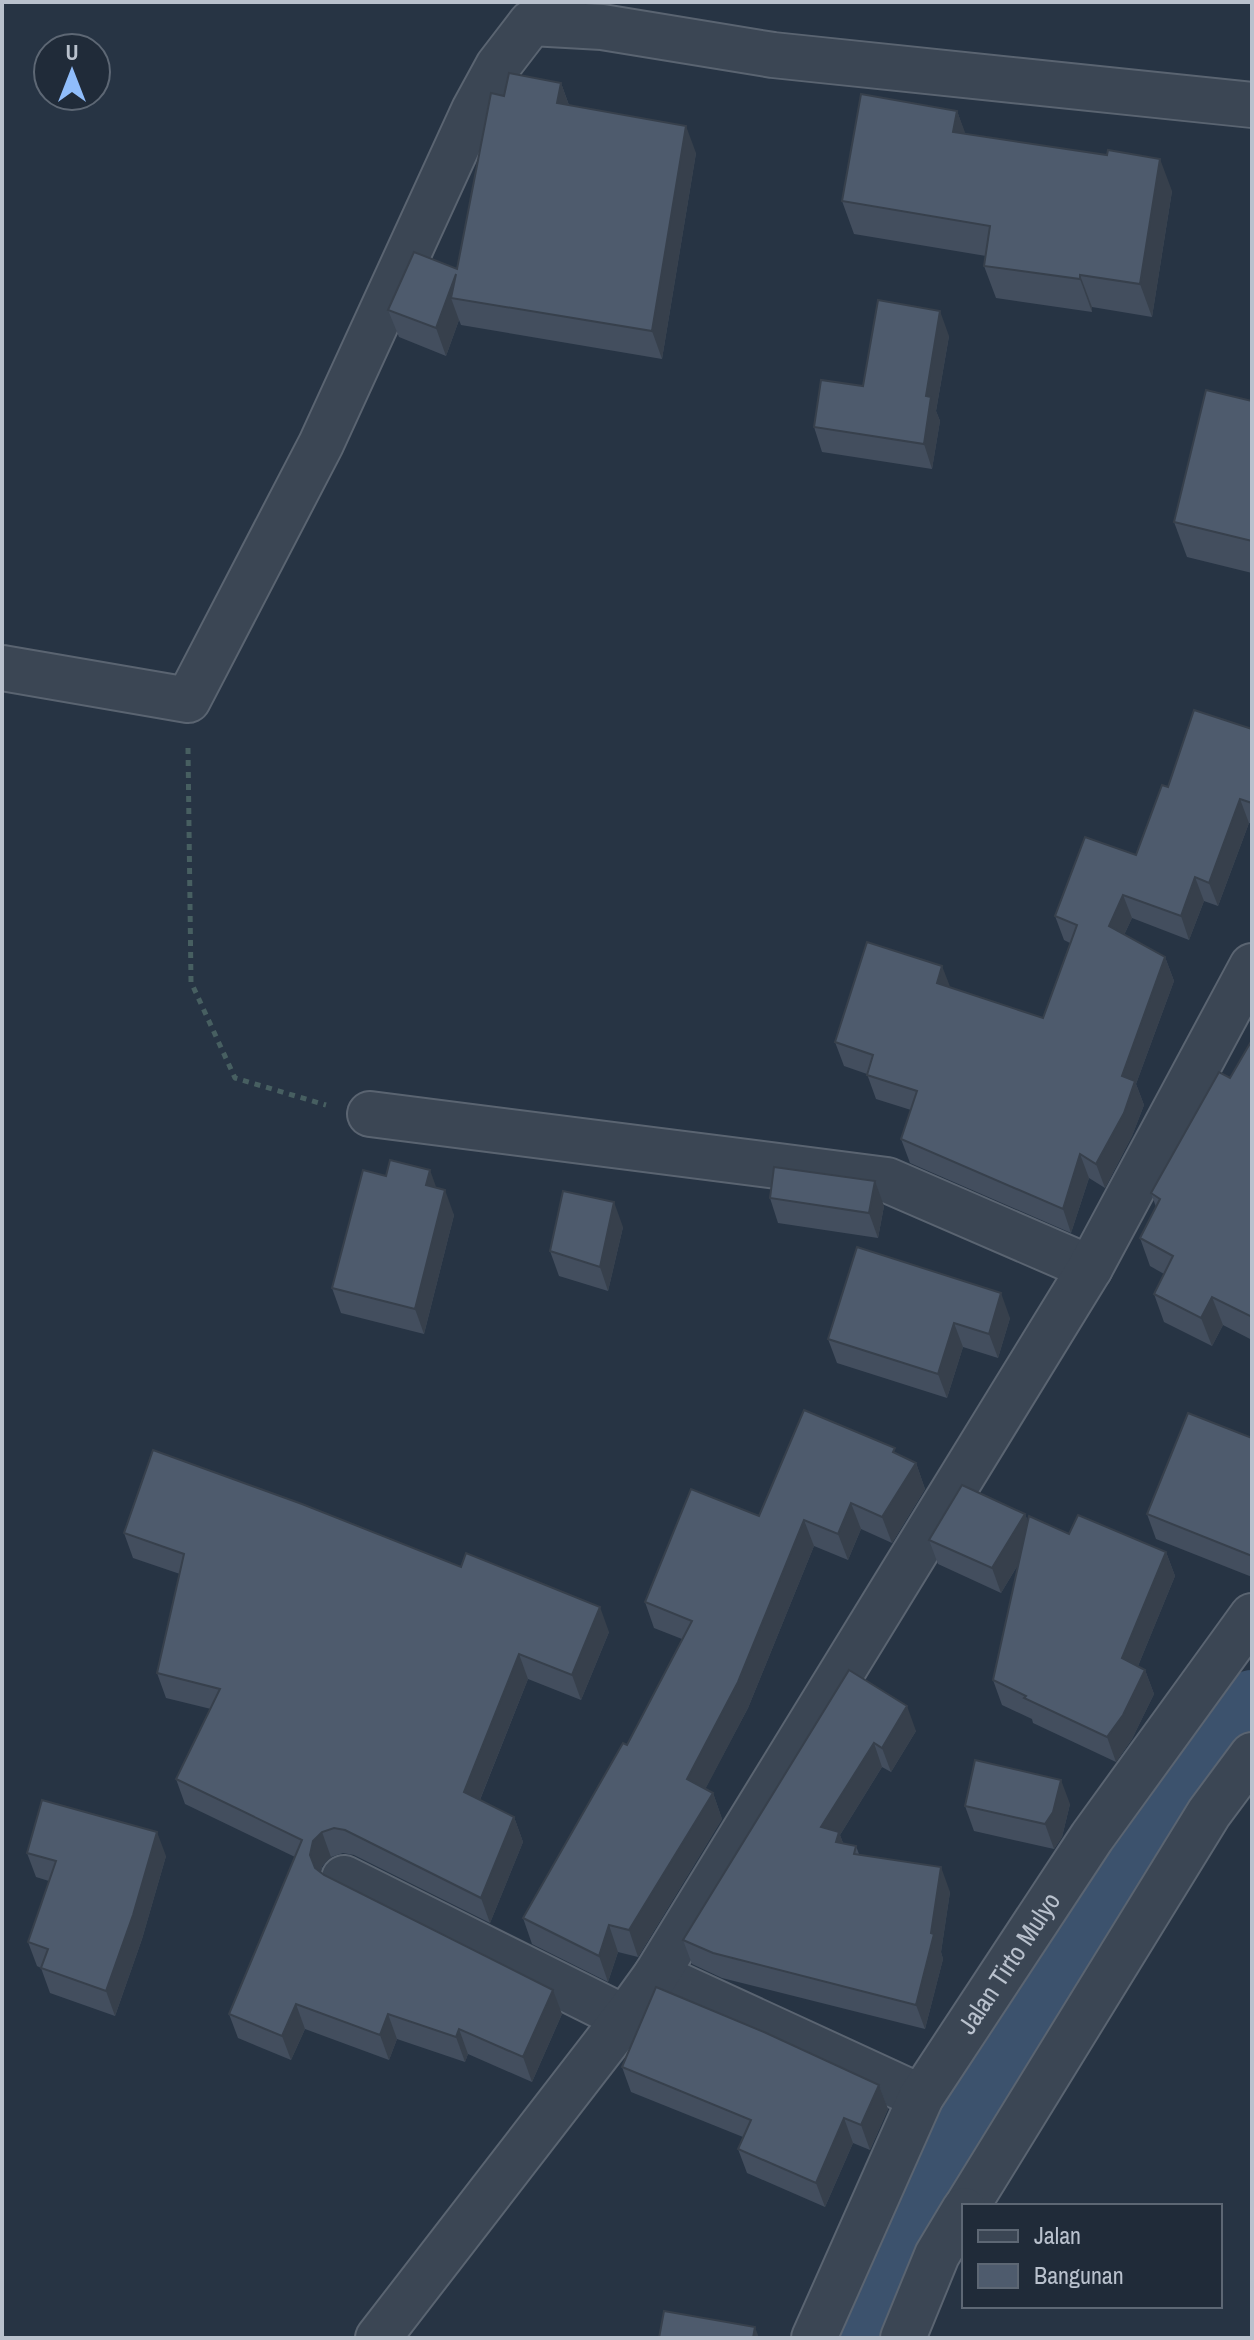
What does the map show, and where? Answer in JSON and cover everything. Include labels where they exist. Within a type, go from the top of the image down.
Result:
[{"type":"street","points":[[2,668],[188,700],[321,444],[474,110],[498,66],[531,23],[602,27],[773,55],[1252,105]]},
{"type":"street","points":[[378,2338],[656,1975],[1090,1268],[1252,966]]},
{"type":"street","points":[[370,1114],[887,1180],[1090,1268]]},
{"type":"street","name":"Jalan Tirto Mulyo","points":[[814,2338],[921,2097],[1092,1837],[1252,1616]]},
{"type":"street","points":[[967,2204],[1209,1813],[1252,1755]]},
{"type":"street","points":[[344,1878],[625,2018]]},
{"type":"street","points":[[656,1975],[921,2097]]},
{"type":"street","points":[[903,2338],[937,2255],[962,2213]]},
{"type":"path","points":[[188,700],[191,982],[235,1078],[308,1101],[370,1114]]},
{"type":"building","points":[[509,73],[561,83],[557,103],[686,126],[652,331],[451,298],[456,274],[436,328],[388,310],[414,252],[457,269],[491,93],[504,96]]},
{"type":"building","points":[[861,94],[957,111],[953,132],[1107,155],[1108,150],[1160,159],[1140,284],[984,266],[990,226],[842,201]]},
{"type":"building","points":[[878,300],[940,311],[926,396],[931,397],[924,444],[814,427],[821,380],[863,386]]},
{"type":"building","points":[[1206,390],[1252,401],[1252,541],[1174,522]]},
{"type":"building","points":[[1194,710],[1252,729],[1252,803],[1240,799],[1209,883],[1195,877],[1181,916],[1123,895],[1109,926],[1165,957],[1122,1076],[1135,1081],[1124,1113],[1096,1164],[1080,1154],[1063,1209],[901,1139],[917,1091],[867,1075],[873,1055],[835,1042],[867,942],[942,966],[937,983],[1043,1018],[1077,925],[1055,916],[1085,837],[1136,855],[1162,785],[1168,787]]},
{"type":"building","points":[[1252,1040],[1252,1317],[1212,1297],[1201,1318],[1154,1294],[1173,1256],[1140,1238],[1160,1199],[1151,1193],[1219,1072],[1230,1078]]},
{"type":"building","points":[[390,1160],[430,1170],[426,1185],[445,1190],[415,1309],[332,1288],[363,1170],[386,1176]]},
{"type":"building","points":[[774,1167],[875,1181],[869,1213],[770,1198]]},
{"type":"building","points":[[563,1191],[614,1202],[600,1267],[550,1251]]},
{"type":"building","points":[[857,1247],[1001,1293],[989,1334],[954,1323],[938,1374],[828,1339]]},
{"type":"building","points":[[804,1410],[895,1448],[893,1452],[916,1463],[882,1517],[851,1503],[838,1534],[804,1520],[738,1682],[687,1779],[713,1793],[629,1930],[609,1925],[599,1956],[523,1918],[623,1743],[627,1745],[692,1621],[645,1602],[691,1489],[759,1516]]},
{"type":"building","points":[[1188,1413],[1252,1438],[1252,1556],[1147,1514]]},
{"type":"building","points":[[153,1450],[302,1504],[461,1567],[466,1553],[600,1607],[572,1675],[519,1654],[464,1792],[514,1817],[481,1898],[345,1830],[334,1828],[322,1832],[313,1841],[310,1855],[315,1868],[324,1875],[553,1990],[523,2057],[459,2029],[456,2037],[388,2014],[380,2035],[296,2004],[282,2036],[229,2014],[302,1840],[176,1779],[220,1689],[157,1673],[184,1554],[124,1533]]},
{"type":"building","points":[[962,1485],[1025,1514],[992,1568],[929,1540]]},
{"type":"building","points":[[1078,1515],[1166,1552],[1122,1658],[1145,1670],[1123,1715],[1107,1737],[993,1680],[1029,1516],[1069,1534]]},
{"type":"building","points":[[849,1670],[907,1706],[882,1748],[874,1743],[821,1827],[839,1832],[836,1842],[856,1846],[854,1854],[941,1867],[931,1933],[934,1934],[916,2005],[713,1953],[683,1940]]},
{"type":"building","points":[[975,1760],[1061,1780],[1053,1812],[1045,1824],[965,1806]]},
{"type":"building","points":[[42,1800],[157,1832],[133,1915],[106,1991],[41,1968],[48,1949],[28,1942],[56,1861],[27,1853]]},
{"type":"building","points":[[656,1987],[879,2085],[861,2125],[844,2118],[816,2183],[738,2149],[751,2120],[622,2067]]},
{"type":"building","points":[[664,2311],[755,2327],[753,2338],[659,2338]]},
{"type":"waterway","points":[[859,2338],[922,2194],[1034,2002],[1252,1697]]}]
